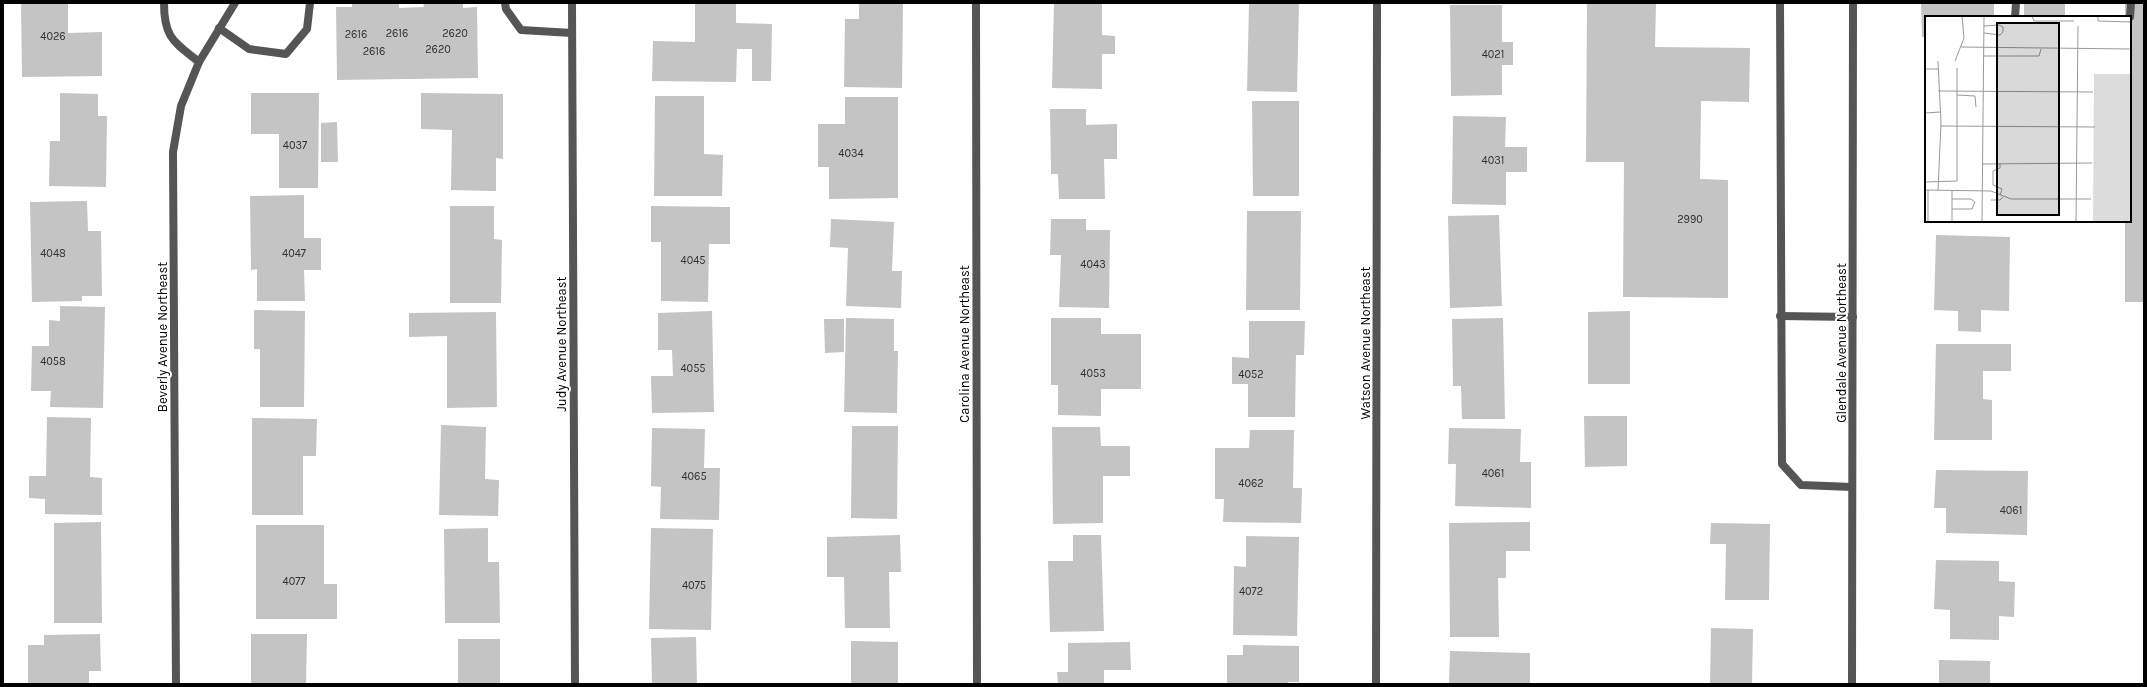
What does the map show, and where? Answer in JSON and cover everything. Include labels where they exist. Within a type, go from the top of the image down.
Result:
[{"type":"street","points":[[164,3],[164,18],[168,33],[175,42],[199,62]]},
{"type":"street","name":"Beverly Avenue Northeast","points":[[176,684],[173,152],[182,106],[199,62],[235,3]]},
{"type":"street","points":[[219,28],[249,49],[286,54],[307,29],[310,3]]},
{"type":"street","points":[[505,3],[506,9],[521,30],[572,33]]},
{"type":"street","name":"Judy Avenue Northeast","points":[[572,3],[575,684]]},
{"type":"street","name":"Carolina Avenue Northeast","points":[[976,3],[977,684]]},
{"type":"street","name":"Watson Avenue Northeast","points":[[1376,684],[1377,3]]},
{"type":"street","points":[[1780,3],[1780,316],[1782,464],[1801,485],[1852,487]]},
{"type":"street","name":"Glendale Avenue Northeast","points":[[1852,684],[1853,3]]},
{"type":"street","points":[[2015,16],[2016,3]]},
{"type":"street","points":[[2130,16],[2131,3]]},
{"type":"street","points":[[1780,316],[1853,317]]},
{"type":"building","points":[[21,3],[68,3],[68,33],[102,32],[102,76],[22,77]]},
{"type":"building","points":[[352,3],[399,3],[399,8],[424,7],[423,3],[463,3],[463,8],[477,7],[478,78],[337,80],[336,7],[352,7]]},
{"type":"building","points":[[695,3],[736,3],[736,23],[772,24],[771,81],[752,81],[752,49],[737,49],[736,82],[652,81],[653,41],[695,42]]},
{"type":"building","points":[[859,3],[903,3],[902,88],[844,87],[845,19],[859,19]]},
{"type":"building","points":[[1054,3],[1102,3],[1102,35],[1115,36],[1115,54],[1102,54],[1102,89],[1052,88]]},
{"type":"building","points":[[1249,3],[1299,3],[1297,92],[1247,91]]},
{"type":"building","points":[[1587,3],[1656,3],[1655,47],[1750,48],[1749,102],[1701,101],[1700,179],[1728,180],[1728,298],[1623,297],[1624,162],[1586,162]]},
{"type":"building","points":[[1921,3],[1994,3],[1994,16],[1925,16],[1925,37],[1922,37]]},
{"type":"building","points":[[2024,3],[2065,3],[2065,16],[2024,16]]},
{"type":"building","points":[[2125,3],[2144,3],[2144,302],[2125,302],[2125,222],[2131,222],[2131,16],[2125,16]]},
{"type":"building","points":[[1450,5],[1502,5],[1502,42],[1513,42],[1513,65],[1502,65],[1502,95],[1451,96]]},
{"type":"building","points":[[60,93],[98,94],[98,116],[107,116],[106,187],[49,186],[50,141],[60,141]]},
{"type":"building","points":[[251,93],[319,93],[318,188],[279,188],[279,134],[251,134]]},
{"type":"building","points":[[421,93],[503,94],[503,159],[496,158],[496,191],[451,190],[452,130],[421,129]]},
{"type":"building","points":[[655,96],[704,96],[704,154],[723,155],[722,196],[654,196]]},
{"type":"building","points":[[845,97],[898,97],[898,198],[829,199],[829,167],[818,167],[818,124],[845,124]]},
{"type":"building","points":[[1252,101],[1299,101],[1299,196],[1253,196]]},
{"type":"building","points":[[1050,109],[1086,109],[1086,125],[1117,124],[1117,159],[1104,159],[1105,199],[1059,199],[1058,174],[1051,174]]},
{"type":"building","points":[[1453,116],[1506,117],[1505,147],[1527,147],[1527,172],[1506,172],[1506,205],[1452,204]]},
{"type":"building","points":[[337,122],[338,162],[321,162],[321,123]]},
{"type":"building","points":[[304,195],[304,238],[321,238],[321,270],[304,270],[305,301],[257,301],[257,269],[251,270],[250,196]]},
{"type":"building","points":[[87,201],[88,231],[101,231],[102,296],[82,296],[82,301],[32,302],[30,202]]},
{"type":"building","points":[[450,206],[494,206],[494,239],[502,240],[501,303],[450,303]]},
{"type":"building","points":[[651,206],[730,207],[730,244],[709,244],[708,302],[661,301],[661,242],[651,242]]},
{"type":"building","points":[[1247,211],[1301,211],[1300,310],[1246,310]]},
{"type":"building","points":[[1499,215],[1502,306],[1450,308],[1448,216]]},
{"type":"building","points":[[831,219],[894,222],[892,271],[902,271],[901,308],[846,306],[848,248],[830,247]]},
{"type":"building","points":[[1051,219],[1086,219],[1086,230],[1110,230],[1109,308],[1059,307],[1061,255],[1050,255]]},
{"type":"building","points":[[1936,235],[2010,237],[2009,311],[1981,310],[1981,332],[1958,331],[1958,311],[1934,310]]},
{"type":"building","points":[[60,306],[105,307],[103,408],[50,407],[51,391],[31,391],[32,346],[49,346],[49,320],[60,321]]},
{"type":"building","points":[[254,310],[305,311],[304,407],[260,407],[260,349],[254,349]]},
{"type":"building","points":[[712,311],[714,412],[652,413],[651,376],[673,376],[672,350],[658,350],[658,313]]},
{"type":"building","points":[[1630,311],[1630,384],[1588,384],[1588,312]]},
{"type":"building","points":[[496,312],[497,407],[447,408],[447,336],[409,337],[409,313]]},
{"type":"building","points":[[846,318],[894,319],[894,351],[898,351],[897,413],[844,412]]},
{"type":"building","points":[[1051,318],[1101,318],[1101,334],[1141,334],[1141,389],[1101,389],[1101,416],[1058,415],[1058,385],[1051,385]]},
{"type":"building","points":[[1503,318],[1505,419],[1462,419],[1461,386],[1453,386],[1452,319]]},
{"type":"building","points":[[824,319],[844,319],[844,352],[825,353]]},
{"type":"building","points":[[1249,321],[1305,321],[1304,355],[1296,355],[1295,417],[1248,417],[1248,384],[1232,384],[1232,357],[1249,358]]},
{"type":"building","points":[[1936,344],[2011,344],[2011,371],[1983,371],[1983,399],[1992,400],[1992,440],[1934,440]]},
{"type":"building","points":[[1584,416],[1627,416],[1627,466],[1585,467]]},
{"type":"building","points":[[47,417],[91,418],[90,477],[102,478],[102,515],[45,514],[45,499],[29,498],[29,476],[46,476]]},
{"type":"building","points":[[252,418],[317,419],[316,456],[303,456],[303,515],[252,515]]},
{"type":"building","points":[[441,425],[486,427],[485,479],[499,480],[498,516],[439,515]]},
{"type":"building","points":[[852,426],[898,426],[897,519],[851,518]]},
{"type":"building","points":[[1052,427],[1100,427],[1101,446],[1130,446],[1130,476],[1103,476],[1103,523],[1053,524]]},
{"type":"building","points":[[652,428],[705,429],[704,468],[720,468],[719,520],[660,519],[661,487],[651,486]]},
{"type":"building","points":[[1449,428],[1521,429],[1520,462],[1531,462],[1531,508],[1455,506],[1456,464],[1448,464]]},
{"type":"building","points":[[1250,430],[1294,430],[1293,488],[1302,488],[1301,523],[1223,522],[1224,499],[1215,499],[1215,448],[1249,448]]},
{"type":"building","points":[[1936,470],[2028,471],[2027,535],[1946,533],[1946,508],[1934,508]]},
{"type":"building","points":[[101,522],[102,623],[54,623],[54,523]]},
{"type":"building","points":[[1530,522],[1530,551],[1506,551],[1506,578],[1498,578],[1499,637],[1450,637],[1449,523]]},
{"type":"building","points":[[1711,523],[1770,524],[1769,600],[1725,600],[1726,544],[1710,544]]},
{"type":"building","points":[[256,525],[324,525],[324,584],[337,584],[337,619],[256,619]]},
{"type":"building","points":[[488,528],[488,562],[499,562],[500,623],[445,623],[444,529]]},
{"type":"building","points":[[651,528],[713,529],[711,630],[649,629]]},
{"type":"building","points":[[900,535],[901,572],[889,572],[890,628],[845,628],[844,577],[827,577],[827,537]]},
{"type":"building","points":[[1073,535],[1101,535],[1104,631],[1050,632],[1048,561],[1073,561]]},
{"type":"building","points":[[1246,536],[1299,537],[1297,636],[1233,635],[1234,566],[1246,567]]},
{"type":"building","points":[[1936,560],[1999,561],[1999,581],[2015,582],[2014,617],[1999,616],[1999,640],[1950,639],[1950,610],[1934,609]]},
{"type":"building","points":[[1711,628],[1753,629],[1752,684],[1710,684]]},
{"type":"building","points":[[100,634],[101,671],[89,671],[89,684],[28,684],[28,645],[44,645],[44,635]]},
{"type":"building","points":[[251,634],[307,634],[306,684],[251,684]]},
{"type":"building","points":[[696,637],[697,684],[652,684],[651,638]]},
{"type":"building","points":[[458,639],[500,639],[500,684],[458,684]]},
{"type":"building","points":[[851,641],[898,642],[898,684],[851,684]]},
{"type":"building","points":[[1130,642],[1131,670],[1104,670],[1104,684],[1058,684],[1057,672],[1068,672],[1068,643]]},
{"type":"building","points":[[1243,645],[1299,646],[1299,682],[1288,682],[1288,684],[1227,684],[1227,655],[1243,655]]},
{"type":"building","points":[[1450,651],[1530,653],[1530,684],[1449,684]]},
{"type":"building","points":[[1939,660],[1990,661],[1990,684],[1939,684]]}]
